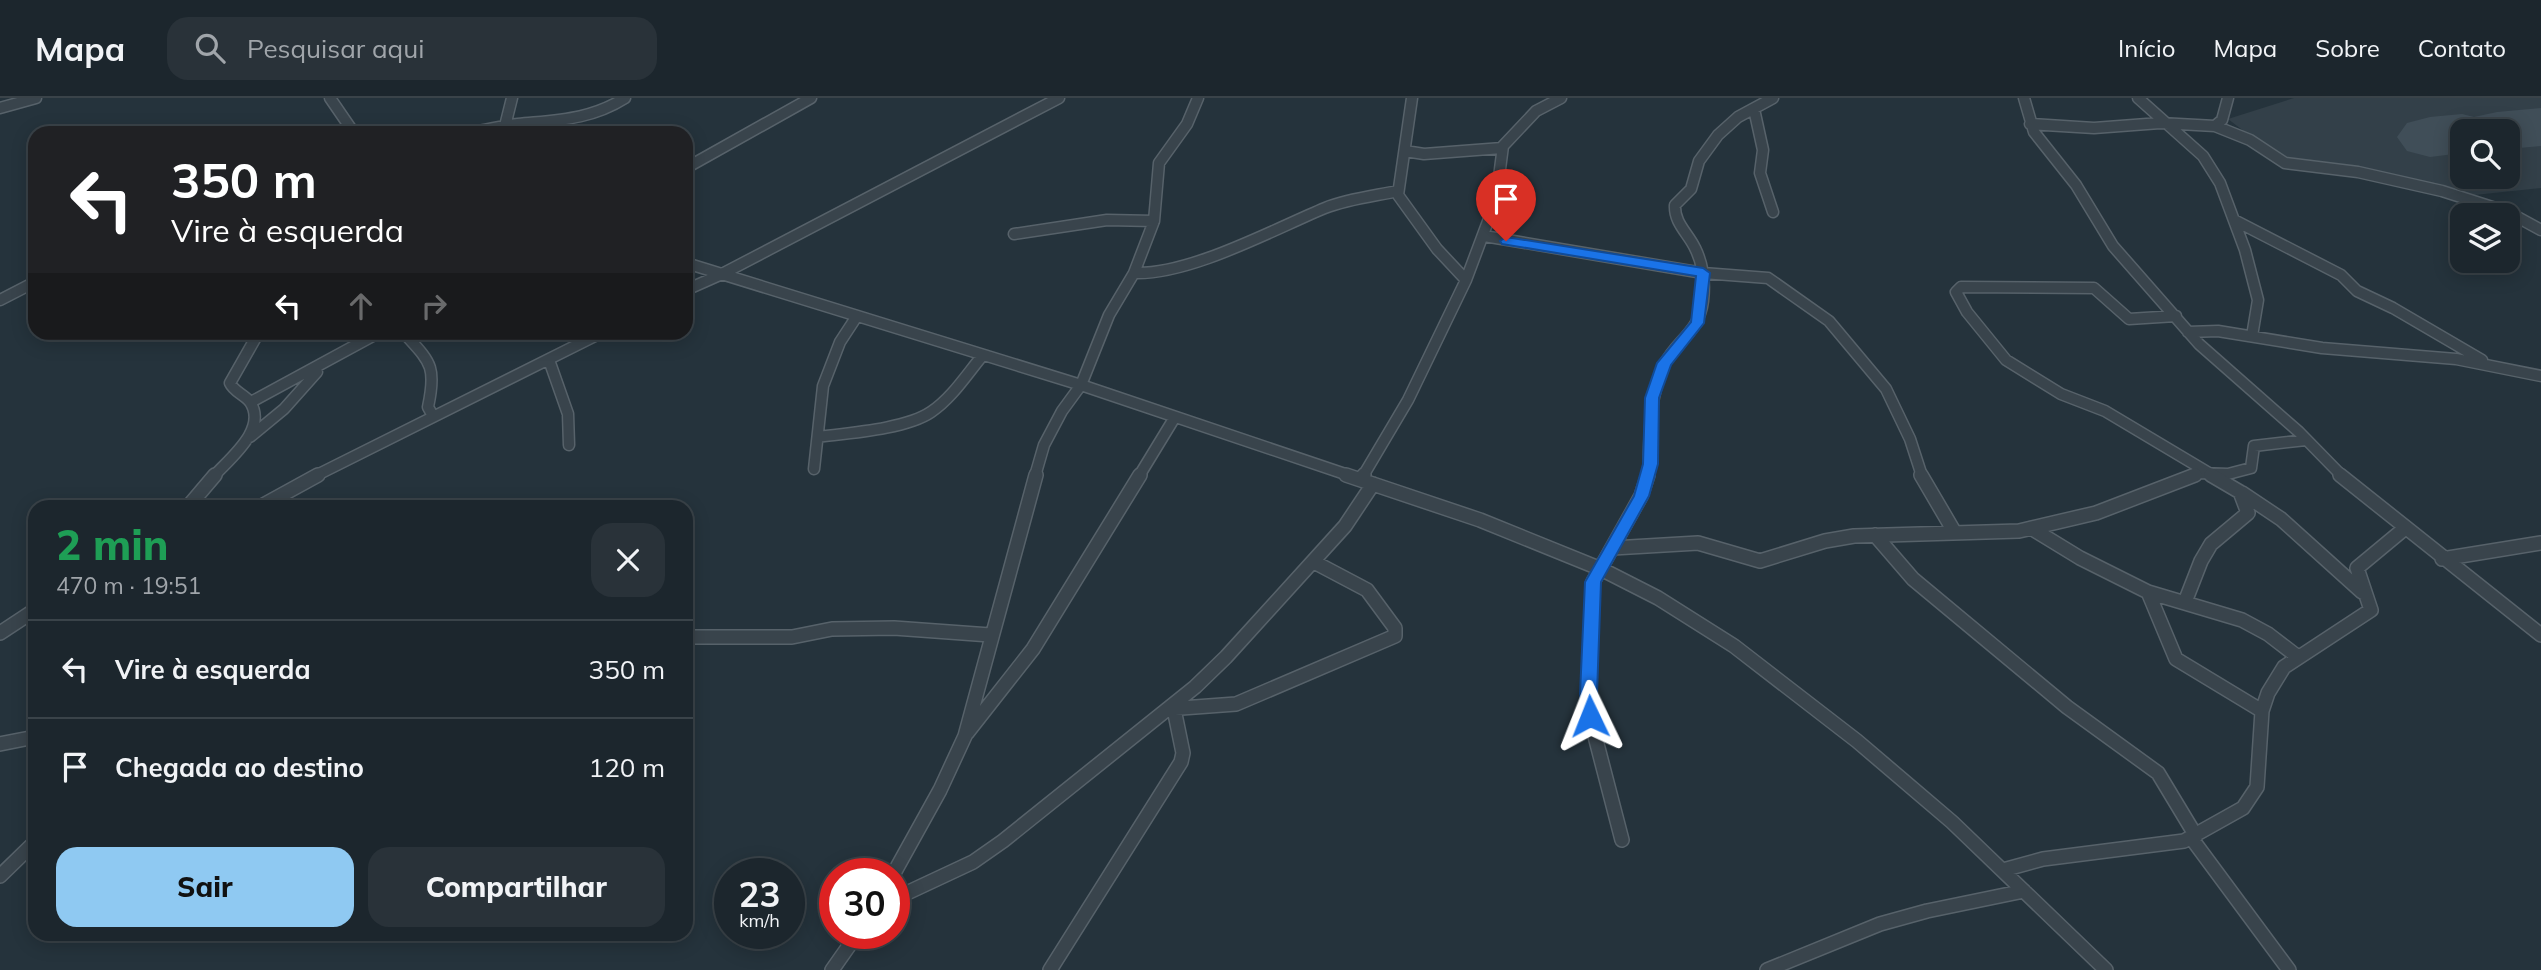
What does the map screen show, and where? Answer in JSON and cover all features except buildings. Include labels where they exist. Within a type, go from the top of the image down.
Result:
[{"type":"street","points":[[0,107],[6,98]]},
{"type":"street","points":[[0,107],[36,98]]},
{"type":"street","points":[[330,98],[349,126]]},
{"type":"street","points":[[512,98],[505,126],[578,121],[595,116],[625,98]]},
{"type":"street","points":[[693,164],[811,98]]},
{"type":"street","points":[[693,287],[1059,98]]},
{"type":"street","points":[[902,858],[965,736],[990,635],[1044,445],[1053,424],[1081,385],[1109,315],[1134,274],[1154,221],[1159,163],[1187,124],[1198,98]]},
{"type":"street","points":[[1412,98],[1398,191],[1408,213],[1466,280]]},
{"type":"street","points":[[910,892],[973,862],[1171,709],[1226,657],[1345,526],[1466,280],[1496,200],[1502,148],[1536,111],[1561,98]]},
{"type":"street","points":[[1622,840],[1595,738],[1588,694],[1593,582],[1641,496],[1648,476],[1652,398],[1665,363],[1698,323],[1703,273],[1696,251],[1674,209],[1691,189],[1699,161],[1718,135],[1738,117],[1773,98]]},
{"type":"street","points":[[2012,98],[2025,100],[2030,124],[2084,196],[2113,246],[2228,372],[2306,440],[2346,481],[2541,635]]},
{"type":"street","points":[[2138,98],[2212,167],[2245,250],[2258,300],[2252,336]]},
{"type":"street","points":[[2215,126],[2222,120],[2228,98]]},
{"type":"street","points":[[1754,109],[1763,150],[1760,173],[1773,212]]},
{"type":"street","points":[[2030,124],[2094,128],[2165,123],[2215,126],[2250,140],[2285,163],[2358,172],[2442,191],[2508,212],[2541,230]]},
{"type":"street","points":[[1405,151],[1424,154],[1502,148]]},
{"type":"street","points":[[1134,274],[1158,274],[1265,236],[1328,207],[1398,191]]},
{"type":"street","points":[[1014,234],[1107,220],[1154,221]]},
{"type":"street","points":[[2234,220],[2341,275],[2357,291],[2393,308],[2490,364]]},
{"type":"street","points":[[1484,236],[1703,273],[1768,278],[1837,329],[1886,390],[1910,439],[1923,481],[1955,533]]},
{"type":"street","points":[[693,265],[1175,416],[1480,520],[1601,569],[1658,598],[1734,646],[1857,741],[1952,822],[2106,970]]},
{"type":"street","points":[[0,300],[28,286]]},
{"type":"street","points":[[2176,316],[2129,319],[2094,288],[1961,287],[1956,292],[1967,312],[2006,360],[2061,394],[2105,411],[2240,492],[2281,519],[2368,597]]},
{"type":"street","points":[[814,470],[827,373],[840,342],[857,316]]},
{"type":"street","points":[[2188,331],[2207,330],[2322,348],[2410,354],[2490,364],[2541,376]]},
{"type":"street","points":[[248,438],[256,418],[251,402],[242,392],[232,388],[230,383],[254,340]]},
{"type":"street","points":[[251,402],[366,340]]},
{"type":"street","points":[[410,340],[430,362],[433,384],[428,407],[433,415]]},
{"type":"street","points":[[273,500],[433,415],[588,340]]},
{"type":"street","points":[[818,437],[886,427],[930,413],[946,400],[983,355]]},
{"type":"street","points":[[550,360],[569,414],[569,445]]},
{"type":"street","points":[[194,500],[248,438],[284,409],[321,366]]},
{"type":"street","points":[[965,736],[1032,649],[1175,416]]},
{"type":"street","points":[[1613,548],[1698,544],[1760,561],[1832,540],[1875,534],[1995,533],[2031,528],[2096,513],[2206,472],[2228,474],[2251,468],[2254,446],[2306,440]]},
{"type":"street","points":[[2240,492],[2248,513]]},
{"type":"street","points":[[2248,513],[2281,519]]},
{"type":"street","points":[[2185,602],[2201,561],[2211,544],[2248,513]]},
{"type":"street","points":[[2031,528],[2091,564],[2148,592],[2242,620],[2268,634],[2298,657]]},
{"type":"street","points":[[2003,870],[2043,859],[2194,838],[2244,808],[2257,788],[2257,751],[2262,711],[2268,693],[2284,667],[2371,610],[2357,568],[2404,529]]},
{"type":"street","points":[[1875,534],[1913,579],[2067,706],[2158,774],[2194,838],[2289,970]]},
{"type":"street","points":[[2442,559],[2541,543]]},
{"type":"street","points":[[1171,709],[1236,704],[1395,636],[1395,628],[1367,590],[1314,562]]},
{"type":"street","points":[[2148,592],[2176,659],[2262,711]]},
{"type":"street","points":[[0,633],[28,615]]},
{"type":"street","points":[[693,637],[792,638],[832,629],[894,628],[990,635]]},
{"type":"street","points":[[1050,970],[1181,762],[1183,753],[1171,709]]},
{"type":"street","points":[[0,744],[28,738]]},
{"type":"street","points":[[0,876],[28,849]]},
{"type":"street","points":[[1767,970],[1880,924],[1927,911],[2024,891]]},
{"type":"street","points":[[832,970],[847,949]]},
{"type":"shaded area","points":[[2294,98],[2541,98],[2541,188],[2465,196],[2283,161],[2228,119]]},
{"type":"runway","points":[[2520,129],[2541,127]]},
{"type":"runway","points":[[2430,137],[2450,135]]},
{"type":"route","points":[[1506,241],[1581,251],[1622,261],[1703,273],[1698,323],[1665,363],[1652,398],[1650,464],[1641,496],[1593,582],[1588,694],[1590,716]]}]
